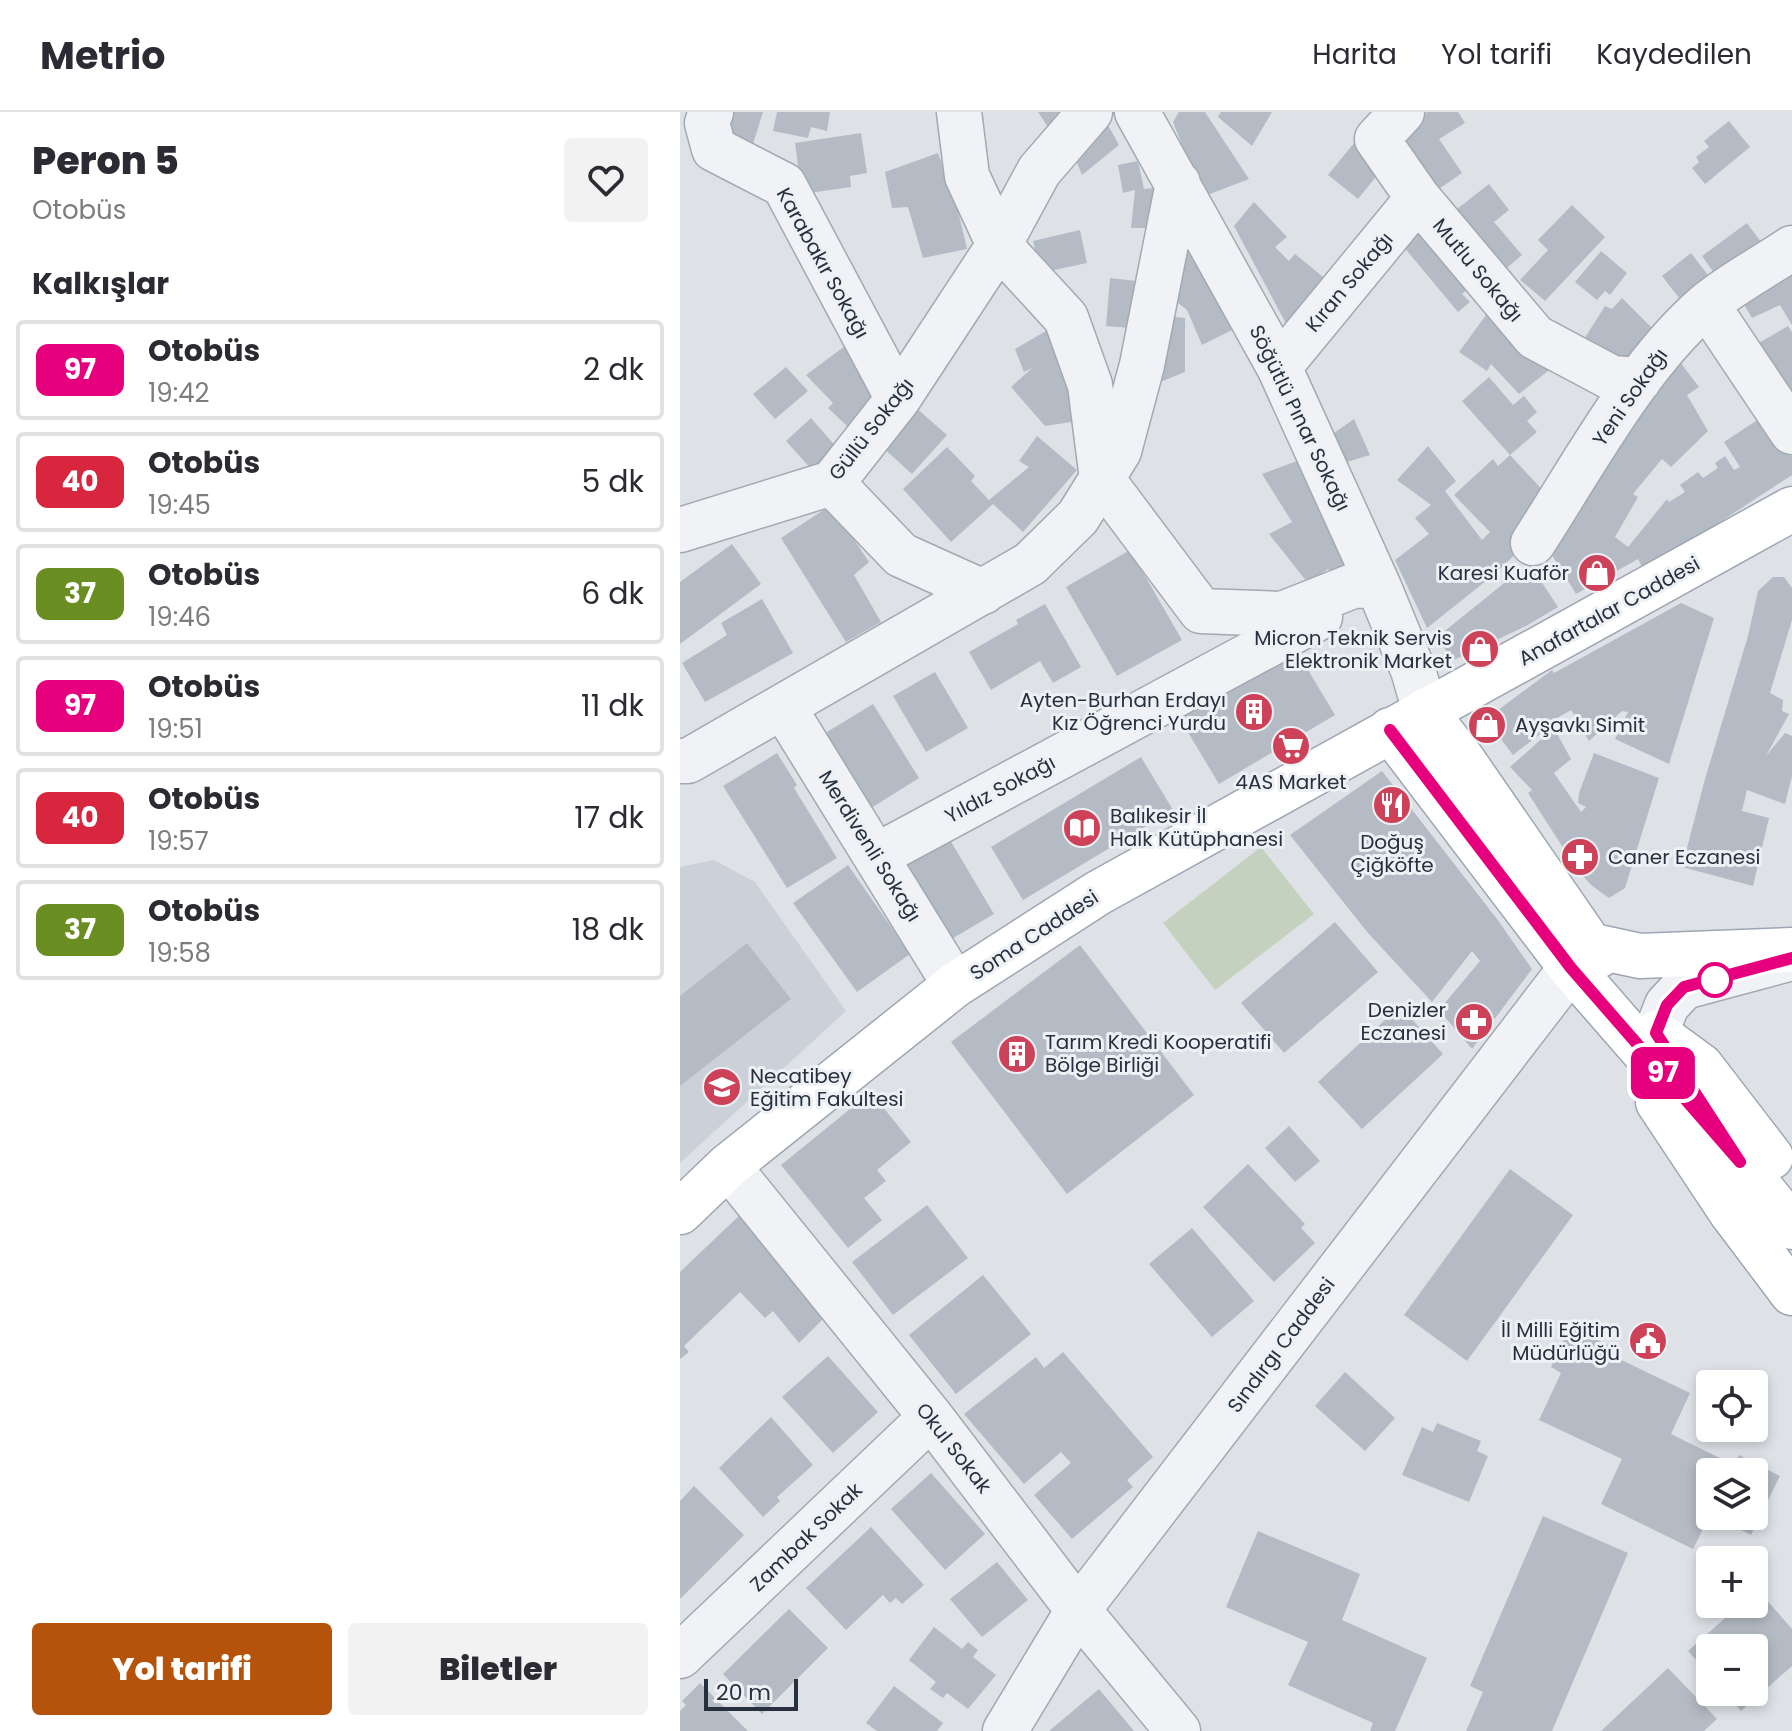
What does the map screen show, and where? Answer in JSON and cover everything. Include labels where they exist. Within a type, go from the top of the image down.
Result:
[{"type":"main road","name":"Anafartalar Caddesi","points":[[1408,720],[1789,516]]},
{"type":"main road","points":[[1408,720],[1580,956],[1792,1227]]},
{"type":"main road","name":"Soma Caddesi","points":[[680,1212],[728,1166],[955,985],[1098,893],[1408,720]]},
{"type":"main road","points":[[1580,956],[1792,950]]},
{"type":"main road","points":[[1636,1027],[1701,1066],[1792,1184]]},
{"type":"main road","points":[[1636,1027],[1663,1111],[1731,1212],[1792,1293]]},
{"type":"street","points":[[959,112],[967,176],[999,245],[1066,318],[1090,385],[1102,479],[1201,611],[1282,614],[1353,586],[1378,585]]},
{"type":"street","name":"Güllü Sokağı","points":[[680,530],[832,483],[898,399],[999,245],[1039,171],[1090,112]]},
{"type":"street","name":"Mutlu Sokağı","points":[[1402,112],[1377,139],[1418,198],[1535,337],[1612,378],[1639,380]]},
{"type":"street","name":"Karabakır Sokağı","points":[[700,116],[714,149],[784,185],[898,399]]},
{"type":"street","name":"Söğütlü Pınar Sokağı","points":[[1151,120],[1178,183],[1279,367],[1378,585],[1413,670],[1408,720]]},
{"type":"street","points":[[680,761],[688,761],[784,708],[1030,564],[1078,517],[1119,451],[1142,365],[1178,183]]},
{"type":"street","name":"Kıran Sokağı","points":[[1279,367],[1418,198]]},
{"type":"street","name":"Yeni Sokağı","points":[[1533,543],[1665,345],[1707,305],[1792,248]]},
{"type":"street","points":[[1707,305],[1792,432]]},
{"type":"street","points":[[832,483],[901,555],[983,592]]},
{"type":"street","name":"Yıldız Sokağı","points":[[876,856],[1378,585]]},
{"type":"street","name":"Merdivenli Sokağı","points":[[784,708],[955,985]]},
{"type":"street","name":"Sındırgı Caddesi","points":[[1005,1731],[1078,1610],[1580,956]]},
{"type":"street","points":[[1636,1027],[1667,1005],[1684,987],[1792,958]]},
{"type":"street","name":"Okul Sokak","points":[[728,1166],[931,1417],[1078,1610],[1178,1731]]},
{"type":"street","name":"Zambak Sokak","points":[[680,1656],[931,1417]]},
{"type":"shaded area","name":"Necatibey Eğitim Fakultesi","points":[[714,860],[755,882],[846,1011],[680,1163],[680,867]]},
{"type":"green space","points":[[1261,847],[1314,914],[1215,990],[1163,923]]},
{"type":"building","points":[[730,112],[763,112],[753,144],[723,135]]},
{"type":"building","points":[[777,112],[830,112],[827,131],[811,127],[808,138],[773,131]]},
{"type":"building","points":[[1038,112],[1062,112],[1048,127]]},
{"type":"building","points":[[1179,112],[1205,112],[1249,179],[1202,197],[1173,122]]},
{"type":"building","points":[[1221,112],[1272,112],[1252,146],[1218,117]]},
{"type":"building","points":[[1427,112],[1458,112],[1465,123],[1439,139],[1462,173],[1430,195],[1395,143]]},
{"type":"building","points":[[1729,121],[1750,147],[1705,184],[1692,168],[1699,162],[1696,157],[1709,147],[1704,141]]},
{"type":"building","points":[[1108,125],[1119,145],[1082,175],[1074,155]]},
{"type":"building","points":[[861,133],[867,173],[850,176],[851,187],[802,194],[795,143]]},
{"type":"building","points":[[1354,143],[1384,167],[1358,199],[1328,175]]},
{"type":"building","points":[[938,153],[957,206],[967,249],[923,258],[908,207],[892,208],[885,172]]},
{"type":"building","points":[[1138,161],[1144,189],[1154,188],[1151,228],[1131,228],[1135,190],[1123,193],[1118,165]]},
{"type":"building","points":[[1489,184],[1509,210],[1494,222],[1522,255],[1495,278],[1448,216]]},
{"type":"building","points":[[1254,202],[1287,237],[1275,247],[1289,261],[1295,254],[1333,285],[1291,333],[1234,226]]},
{"type":"building","points":[[1572,205],[1605,237],[1545,301],[1520,280],[1548,250],[1538,240]]},
{"type":"building","points":[[1421,221],[1475,283],[1462,294],[1470,302],[1458,312],[1398,240]]},
{"type":"building","points":[[1747,223],[1767,250],[1721,283],[1702,256]]},
{"type":"building","points":[[1080,230],[1087,263],[1040,273],[1033,241]]},
{"type":"building","points":[[1194,251],[1236,328],[1202,345],[1187,310],[1177,302],[1181,257]]},
{"type":"building","points":[[1601,251],[1627,273],[1610,295],[1605,291],[1597,300],[1575,282]]},
{"type":"building","points":[[1691,253],[1715,284],[1686,307],[1662,276]]},
{"type":"building","points":[[1792,264],[1792,325],[1780,305],[1752,318],[1739,296]]},
{"type":"building","points":[[1110,278],[1146,282],[1142,329],[1106,326]]},
{"type":"building","points":[[1622,298],[1658,334],[1623,369],[1579,347],[1605,306],[1612,309]]},
{"type":"building","points":[[1489,311],[1558,363],[1519,394],[1491,364],[1487,371],[1459,352]]},
{"type":"building","points":[[1160,315],[1185,318],[1185,372],[1153,385]]},
{"type":"building","points":[[1056,325],[1078,421],[1045,426],[1011,387],[1032,368],[1024,372],[1015,349]]},
{"type":"building","points":[[1788,326],[1792,332],[1792,404],[1757,344]]},
{"type":"building","points":[[845,346],[875,397],[847,426],[828,408],[833,403],[806,375]]},
{"type":"building","points":[[1674,354],[1699,387],[1687,395],[1708,431],[1671,467],[1662,459],[1633,494],[1638,497],[1615,537],[1628,547],[1667,499],[1669,502],[1685,492],[1680,485],[1698,472],[1703,478],[1718,468],[1715,463],[1725,456],[1734,470],[1740,467],[1724,442],[1765,415],[1792,457],[1792,475],[1694,539],[1642,567],[1638,559],[1576,594],[1544,542]]},
{"type":"building","points":[[786,367],[808,391],[775,419],[753,394]]},
{"type":"building","points":[[1489,377],[1513,405],[1524,396],[1537,412],[1527,421],[1537,432],[1510,455],[1462,401]]},
{"type":"building","points":[[914,406],[947,435],[912,474],[880,445]]},
{"type":"building","points":[[811,418],[838,449],[813,471],[786,441]]},
{"type":"building","points":[[1354,419],[1370,455],[1347,462],[1334,433]]},
{"type":"building","points":[[1037,436],[1077,470],[1023,532],[993,504],[951,542],[903,489],[947,447],[975,476],[971,481],[989,500],[1029,467],[1019,461]]},
{"type":"building","points":[[1428,446],[1456,481],[1445,491],[1482,540],[1490,532],[1454,495],[1493,459],[1498,466],[1510,455],[1549,497],[1523,547],[1427,628],[1395,560],[1429,534],[1415,518],[1431,505],[1397,480]]},
{"type":"building","points":[[1305,458],[1359,566],[1337,580],[1328,569],[1308,583],[1269,534],[1292,522],[1262,474]]},
{"type":"building","points":[[831,505],[869,562],[854,575],[881,622],[846,642],[781,538]]},
{"type":"building","points":[[732,544],[761,584],[680,644],[680,582]]},
{"type":"building","points":[[1130,550],[1182,640],[1117,676],[1066,587]]},
{"type":"building","points":[[1529,563],[1558,607],[1454,660],[1436,638]]},
{"type":"building","points":[[1773,577],[1784,577],[1792,588],[1792,620],[1770,693],[1783,700],[1782,711],[1789,714],[1766,756],[1785,733],[1792,736],[1792,776],[1785,804],[1747,790],[1742,811],[1769,818],[1753,886],[1682,867],[1758,591]]},
{"type":"building","points":[[762,599],[793,653],[705,702],[682,663],[727,635],[721,623]]},
{"type":"building","points":[[1681,603],[1714,618],[1669,764],[1615,739],[1628,712],[1622,711],[1589,741],[1571,710],[1552,721],[1554,723],[1513,755],[1486,719],[1552,670],[1554,673]]},
{"type":"building","points":[[1045,604],[1081,667],[1053,683],[1040,661],[991,690],[969,652],[1018,624],[1016,620]]},
{"type":"building","name":"Ayten-Burhan Erdayı Kız Öğrenci Yurdu","points":[[1290,640],[1335,715],[1219,784],[1174,709]]},
{"type":"building","points":[[935,672],[968,728],[926,752],[893,696]]},
{"type":"building","points":[[873,704],[919,778],[868,810],[822,735]]},
{"type":"building","points":[[1554,728],[1571,759],[1554,773],[1581,812],[1586,807],[1578,803],[1579,793],[1594,753],[1659,778],[1625,888],[1609,898],[1591,885],[1576,868],[1528,793],[1532,790],[1510,767]]},
{"type":"building","points":[[777,753],[797,785],[794,788],[837,858],[787,888],[723,786]]},
{"type":"building","name":"Balıkesir İl Halk Kütüphanesi","points":[[1141,757],[1173,810],[1023,900],[991,847]]},
{"type":"building","points":[[1382,771],[1532,969],[1472,1049],[1439,1010],[1480,961],[1472,951],[1432,1002],[1368,933],[1290,835]]},
{"type":"building","points":[[947,835],[994,914],[950,940],[904,861]]},
{"type":"building","points":[[848,865],[910,954],[857,992],[793,903]]},
{"type":"building","points":[[1335,922],[1378,972],[1284,1053],[1241,1003]]},
{"type":"building","points":[[747,943],[791,999],[680,1086],[680,996]]},
{"type":"building","points":[[1080,945],[1194,1095],[1067,1194],[951,1042]]},
{"type":"building","points":[[1400,1006],[1443,1054],[1362,1129],[1318,1082]]},
{"type":"building","points":[[871,1092],[911,1142],[877,1170],[886,1181],[864,1198],[882,1220],[848,1248],[781,1165]]},
{"type":"building","points":[[1289,1126],[1320,1161],[1295,1182],[1265,1148]]},
{"type":"building","points":[[1248,1164],[1305,1224],[1301,1228],[1315,1243],[1274,1282],[1203,1207]]},
{"type":"building","points":[[1510,1169],[1573,1215],[1467,1361],[1404,1315]]},
{"type":"building","points":[[927,1205],[968,1258],[893,1315],[852,1262]]},
{"type":"building","points":[[744,1211],[825,1317],[799,1343],[773,1311],[765,1318],[740,1292],[684,1346],[689,1352],[680,1359],[680,1272]]},
{"type":"building","points":[[1192,1228],[1254,1301],[1212,1337],[1149,1264]]},
{"type":"building","points":[[983,1275],[1031,1334],[956,1394],[909,1335]]},
{"type":"building","points":[[1570,1327],[1612,1347],[1609,1354],[1690,1393],[1671,1434],[1720,1458],[1696,1458],[1696,1530],[1702,1530],[1693,1549],[1601,1504],[1622,1459],[1539,1420],[1561,1373],[1551,1367]]},
{"type":"building","points":[[1063,1352],[1153,1457],[1127,1480],[1133,1487],[1072,1539],[1034,1495],[1071,1463],[1061,1452],[1024,1484],[964,1414],[1036,1357],[1044,1368]]},
{"type":"building","points":[[828,1356],[878,1412],[833,1453],[782,1397]]},
{"type":"building","points":[[1345,1372],[1395,1418],[1365,1451],[1315,1406]]},
{"type":"building","points":[[771,1417],[813,1465],[777,1497],[780,1501],[763,1517],[719,1468]]},
{"type":"building","points":[[1437,1423],[1481,1441],[1477,1451],[1488,1456],[1469,1502],[1402,1475],[1422,1427],[1433,1432]]},
{"type":"building","points":[[1768,1470],[1780,1476],[1768,1500]]},
{"type":"building","points":[[931,1473],[985,1534],[945,1570],[891,1509]]},
{"type":"building","points":[[694,1486],[744,1535],[680,1599],[680,1501]]},
{"type":"building","points":[[1543,1516],[1628,1553],[1552,1731],[1466,1731],[1483,1692],[1470,1686]]},
{"type":"building","points":[[871,1527],[924,1585],[902,1604],[896,1598],[890,1603],[883,1595],[846,1630],[806,1588]]},
{"type":"building","points":[[1258,1531],[1360,1574],[1342,1620],[1427,1658],[1395,1731],[1370,1731],[1373,1723],[1288,1685],[1308,1642],[1226,1607]]},
{"type":"building","points":[[997,1562],[1028,1600],[982,1637],[950,1599]]},
{"type":"building","points":[[1768,1602],[1792,1629],[1792,1666],[1768,1687],[1768,1634],[1707,1634],[1725,1618],[1768,1618]]},
{"type":"building","points":[[789,1609],[828,1648],[762,1714],[723,1674]]},
{"type":"building","points":[[934,1627],[962,1649],[968,1642],[978,1650],[973,1657],[996,1675],[968,1709],[947,1693],[943,1698],[930,1689],[936,1682],[909,1660]]},
{"type":"building","points":[[1696,1644],[1696,1660],[1688,1651]]},
{"type":"building","points":[[1668,1668],[1696,1697],[1696,1706],[1705,1706],[1717,1719],[1704,1731],[1601,1731]]},
{"type":"building","points":[[700,1683],[748,1731],[680,1731],[680,1711],[686,1705],[682,1701]]},
{"type":"building","points":[[894,1686],[943,1723],[937,1731],[877,1731],[866,1723]]},
{"type":"building","points":[[1099,1689],[1134,1731],[1049,1731]]},
{"type":"bus line","name":"97","points":[[1390,730],[1571,968],[1740,1162],[1656,1033],[1667,1005],[1684,987],[1792,958]]},
{"type":"place","name":"Karesi Kuaför","points":[[1597,573]]},
{"type":"place","name":"Micron Teknik Servis Elektronik Market","points":[[1480,649]]},
{"type":"place","name":"Ayten-Burhan Erdayı Kız Öğrenci Yurdu","points":[[1254,712]]},
{"type":"place","name":"Ayşavkı Simit","points":[[1487,725]]},
{"type":"place","name":"4AS Market","points":[[1291,746]]},
{"type":"place","name":"Doğuş Çiğköfte","points":[[1392,805]]},
{"type":"place","name":"Balıkesir İl Halk Kütüphanesi","points":[[1082,828]]},
{"type":"place","name":"Caner Eczanesi","points":[[1580,857]]},
{"type":"place","name":"Denizler Eczanesi","points":[[1474,1022]]},
{"type":"place","name":"Tarım Kredi Kooperatifi Bölge Birliği","points":[[1017,1054]]},
{"type":"place","name":"Necatibey Eğitim Fakultesi","points":[[722,1087]]},
{"type":"place","name":"İl Milli Eğitim Müdürlüğü","points":[[1648,1341]]}]
